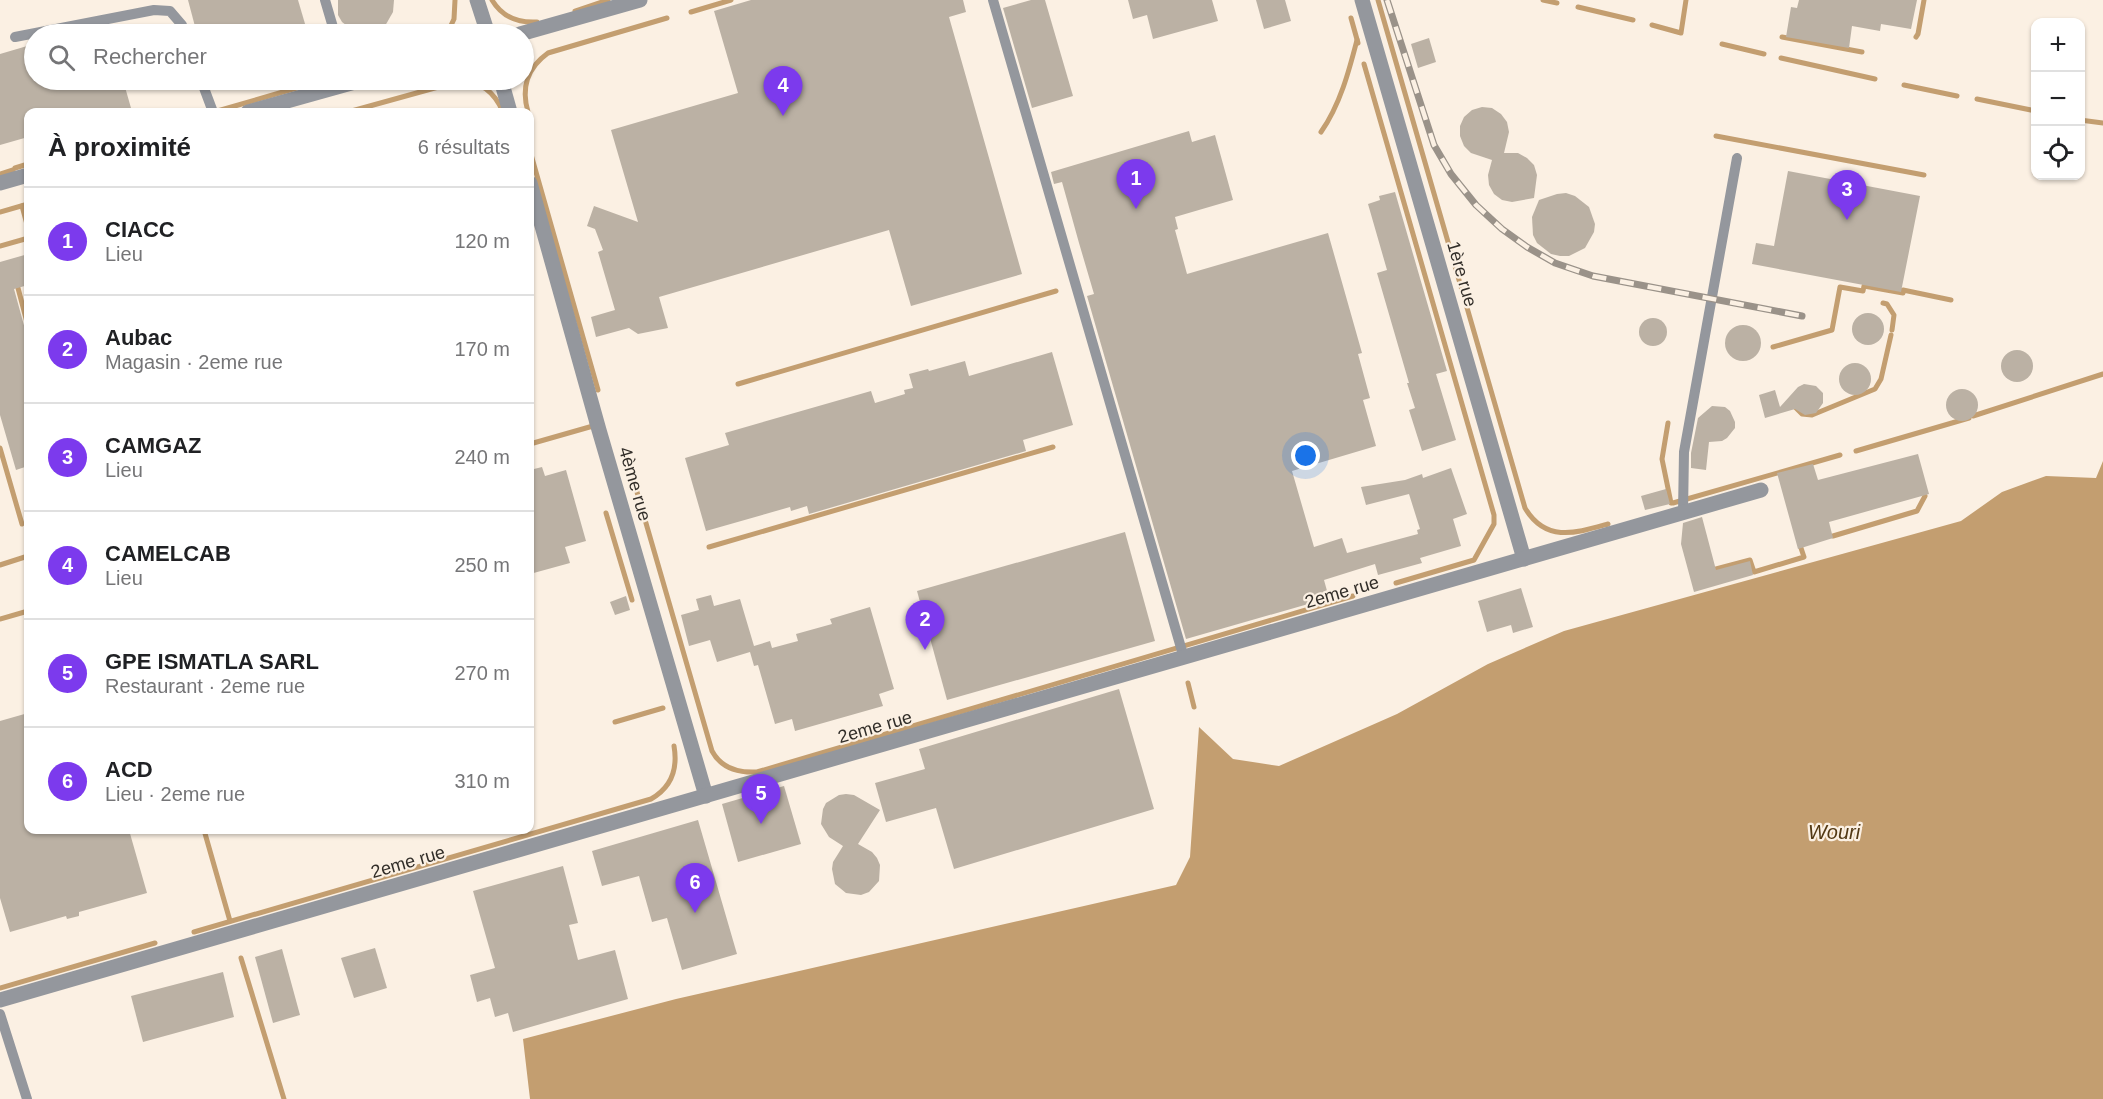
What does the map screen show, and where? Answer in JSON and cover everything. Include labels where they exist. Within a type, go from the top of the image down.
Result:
[{"type":"street","points":[[477,0],[485,24]]},
{"type":"street","points":[[534,30],[640,0]]},
{"type":"street","name":"1ère rue","points":[[1362,0],[1524,559]]},
{"type":"street","points":[[262,108],[323,90]]},
{"type":"street","points":[[504,90],[509,108]]},
{"type":"street","points":[[0,183],[24,176]]},
{"type":"street","name":"4ème rue","points":[[534,197],[605,453],[706,796]]},
{"type":"street","name":"2eme rue","points":[[0,1000],[1761,490]]},
{"type":"lane","points":[[325,0],[332,24]]},
{"type":"lane","points":[[993,0],[1184,658]]},
{"type":"lane","points":[[81,24],[153,10],[170,11],[181,24]]},
{"type":"lane","points":[[15,37],[24,35]]},
{"type":"lane","points":[[205,90],[212,108]]},
{"type":"lane","points":[[1683,513],[1684,452],[1737,158]]},
{"type":"lane","points":[[0,1014],[27,1099]]},
{"type":"water","name":"Wouri","points":[[2103,461],[2103,1099],[530,1099],[523,1039],[676,999],[1176,885],[1190,857],[1199,727],[1233,759],[1279,766],[1397,714],[1488,664],[1564,631],[1961,521],[2002,492],[2046,476],[2096,478]]},
{"type":"building","points":[[188,0],[298,0],[305,24],[194,24]]},
{"type":"building","points":[[338,0],[394,0],[393,12],[386,24],[345,24],[338,15]]},
{"type":"building","points":[[751,0],[963,0],[966,12],[949,17],[1022,274],[911,306],[889,230],[659,297],[668,328],[638,334],[629,328],[596,337],[591,317],[615,310],[598,252],[603,250],[595,229],[587,226],[594,206],[638,222],[611,130],[738,93],[714,11]]},
{"type":"building","points":[[1031,0],[1045,0],[1073,96],[1032,108],[1003,8]]},
{"type":"building","points":[[1128,0],[1212,0],[1218,21],[1153,39],[1147,15],[1133,19]]},
{"type":"building","points":[[1256,0],[1285,0],[1291,21],[1264,29]]},
{"type":"building","points":[[1799,0],[1917,0],[1911,29],[1881,24],[1880,31],[1852,26],[1849,48],[1786,37],[1791,7],[1797,8]]},
{"type":"building","points":[[1429,38],[1436,62],[1418,68],[1411,44]]},
{"type":"building","points":[[24,47],[24,90],[126,90],[131,108],[24,108],[24,138],[0,145],[0,54]]},
{"type":"building","points":[[1482,107],[1492,108],[1507,122],[1509,132],[1504,153],[1518,153],[1534,165],[1537,175],[1534,198],[1512,202],[1502,200],[1494,194],[1489,185],[1488,175],[1492,160],[1471,153],[1464,146],[1460,136],[1460,126],[1464,117],[1472,110]]},
{"type":"building","points":[[1189,131],[1192,142],[1215,135],[1233,200],[1175,217],[1178,229],[1175,230],[1187,274],[1328,233],[1362,353],[1358,354],[1370,398],[1363,400],[1376,446],[1292,471],[1314,547],[1342,538],[1347,553],[1418,534],[1417,530],[1420,529],[1409,494],[1366,505],[1361,487],[1405,480],[1422,474],[1423,478],[1451,468],[1467,514],[1453,519],[1461,546],[1420,558],[1422,563],[1378,575],[1375,564],[1324,580],[1329,598],[1186,639],[1087,296],[1094,294],[1062,182],[1054,184],[1051,172]]},
{"type":"building","points":[[1788,171],[1920,196],[1901,292],[1752,264],[1756,243],[1774,246]]},
{"type":"building","points":[[1395,192],[1447,371],[1436,374],[1456,440],[1422,451],[1409,410],[1415,408],[1407,383],[1409,383],[1377,273],[1387,270],[1368,204],[1380,200],[1379,196]]},
{"type":"building","points":[[1566,193],[1575,196],[1589,207],[1595,224],[1594,232],[1585,248],[1569,256],[1560,256],[1551,254],[1537,243],[1533,235],[1532,217],[1539,200]]},
{"type":"building","points":[[24,255],[24,286],[14,289],[24,325],[24,467],[16,470],[0,415],[0,262]]},
{"type":"building","points":[[1868,313],[1879,318],[1884,329],[1879,340],[1868,345],[1857,340],[1852,329],[1857,318]]},
{"type":"building","points":[[1653,318],[1663,322],[1667,332],[1663,342],[1653,346],[1643,342],[1639,332],[1643,322]]},
{"type":"building","points":[[1743,325],[1756,330],[1761,343],[1756,356],[1743,361],[1730,356],[1725,343],[1730,330]]},
{"type":"building","points":[[2017,350],[2028,355],[2033,366],[2028,377],[2017,382],[2006,377],[2001,366],[2006,355]]},
{"type":"building","points":[[1052,352],[1073,425],[1023,440],[1026,451],[809,514],[807,506],[791,511],[790,507],[706,531],[685,458],[729,445],[725,433],[871,391],[875,403],[905,394],[904,390],[913,388],[909,374],[928,369],[929,371],[965,361],[969,376]]},
{"type":"building","points":[[1855,363],[1866,368],[1871,379],[1866,390],[1855,395],[1844,390],[1839,379],[1844,368]]},
{"type":"building","points":[[1804,384],[1816,386],[1823,393],[1823,403],[1816,413],[1805,415],[1795,409],[1765,418],[1759,395],[1775,390],[1780,407],[1798,387]]},
{"type":"building","points":[[1962,389],[1973,394],[1978,405],[1973,416],[1962,421],[1951,416],[1946,405],[1951,394]]},
{"type":"building","points":[[1712,406],[1725,407],[1730,411],[1735,428],[1722,441],[1709,442],[1706,470],[1691,468],[1691,453],[1698,418]]},
{"type":"building","points":[[1918,454],[1929,494],[1829,522],[1833,538],[1798,549],[1777,473],[1813,464],[1818,480]]},
{"type":"building","points":[[542,467],[545,476],[566,470],[586,541],[565,547],[570,563],[534,573],[534,469]]},
{"type":"building","points":[[1666,489],[1670,504],[1645,510],[1641,496]]},
{"type":"building","points":[[1702,517],[1716,570],[1750,561],[1753,575],[1694,592],[1681,544],[1683,523]]},
{"type":"building","points":[[1125,532],[1155,641],[947,700],[917,591]]},
{"type":"building","points":[[1521,588],[1533,627],[1513,633],[1511,625],[1487,632],[1478,601]]},
{"type":"building","points":[[711,595],[714,606],[740,599],[754,646],[770,641],[772,648],[798,641],[796,634],[832,624],[830,619],[870,607],[894,689],[879,694],[883,706],[795,731],[792,719],[775,724],[758,665],[754,666],[750,652],[717,662],[710,640],[689,646],[681,615],[699,610],[696,599]]},
{"type":"building","points":[[626,596],[630,610],[615,615],[610,602]]},
{"type":"building","points":[[1119,689],[1154,809],[954,869],[936,808],[886,822],[875,783],[925,769],[919,749]]},
{"type":"building","points":[[24,714],[24,834],[130,834],[147,893],[79,912],[79,916],[67,919],[66,916],[10,932],[0,898],[0,721]]},
{"type":"building","points":[[784,786],[801,844],[738,862],[722,804]]},
{"type":"building","points":[[839,795],[854,795],[880,810],[858,844],[872,852],[877,858],[880,865],[879,881],[869,892],[861,895],[846,893],[835,884],[833,862],[843,846],[829,837],[821,824],[826,803]]},
{"type":"building","points":[[698,820],[737,954],[682,970],[667,918],[652,922],[639,876],[602,886],[592,851]]},
{"type":"building","points":[[563,866],[578,923],[569,925],[578,960],[615,950],[628,999],[513,1032],[508,1013],[495,1017],[490,998],[477,1002],[470,975],[495,968],[473,891]]},
{"type":"building","points":[[375,948],[387,988],[354,998],[341,958]]},
{"type":"building","points":[[282,949],[300,1015],[273,1023],[255,957]]},
{"type":"building","points":[[223,972],[234,1017],[143,1042],[131,996]]},
{"type":"waterway","points":[[452,24],[455,0]]},
{"type":"waterway","points":[[492,0],[501,11],[512,18],[537,22]]},
{"type":"waterway","points":[[575,11],[608,0]]},
{"type":"waterway","points":[[691,12],[731,0]]},
{"type":"waterway","points":[[1378,0],[1525,508],[1542,527],[1562,533],[1608,524]]},
{"type":"waterway","points":[[1543,0],[1557,3]]},
{"type":"waterway","points":[[1652,25],[1681,33],[1686,0]]},
{"type":"waterway","points":[[1916,37],[1924,0]]},
{"type":"waterway","points":[[1578,7],[1633,20]]},
{"type":"waterway","points":[[534,67],[548,53],[667,18]]},
{"type":"waterway","points":[[1351,18],[1358,43]]},
{"type":"waterway","points":[[1782,37],[1862,52]]},
{"type":"waterway","points":[[1321,132],[1339,99],[1357,40]]},
{"type":"waterway","points":[[1722,44],[1764,54]]},
{"type":"waterway","points":[[1781,58],[1875,79]]},
{"type":"waterway","points":[[1364,64],[1494,515],[1494,524],[1474,560],[1396,583]]},
{"type":"waterway","points":[[1904,85],[1957,96]]},
{"type":"waterway","points":[[228,108],[290,90]]},
{"type":"waterway","points":[[362,108],[427,90]]},
{"type":"waterway","points":[[487,90],[501,108]]},
{"type":"waterway","points":[[526,90],[527,108]]},
{"type":"waterway","points":[[1977,99],[2031,110]]},
{"type":"waterway","points":[[2085,121],[2103,123]]},
{"type":"waterway","points":[[1716,136],[1924,175]]},
{"type":"waterway","points":[[15,168],[24,165]]},
{"type":"waterway","points":[[534,165],[598,390]]},
{"type":"waterway","points":[[0,174],[13,170]]},
{"type":"waterway","points":[[0,212],[24,205]]},
{"type":"waterway","points":[[22,206],[24,213]]},
{"type":"waterway","points":[[0,246],[24,239]]},
{"type":"waterway","points":[[1773,347],[1832,330],[1840,287],[1863,291],[1864,286],[1903,293],[1903,290],[1951,300]]},
{"type":"waterway","points":[[18,288],[24,311]]},
{"type":"waterway","points":[[738,384],[1056,291]]},
{"type":"waterway","points":[[1883,303],[1887,304],[1894,315],[1892,330]]},
{"type":"waterway","points":[[1795,407],[1802,414],[1812,415],[1875,389],[1881,379],[1891,335]]},
{"type":"waterway","points":[[1973,416],[2103,374]]},
{"type":"waterway","points":[[1856,451],[1969,418]]},
{"type":"waterway","points":[[534,443],[593,426],[592,423]]},
{"type":"waterway","points":[[1668,423],[1662,459],[1671,503]]},
{"type":"waterway","points":[[709,547],[1053,447]]},
{"type":"waterway","points":[[0,448],[22,524]]},
{"type":"waterway","points":[[1673,503],[1840,455]]},
{"type":"waterway","points":[[628,461],[712,751],[720,762],[743,772],[757,772],[1353,596]]},
{"type":"waterway","points":[[1833,536],[1917,511],[1925,496]]},
{"type":"waterway","points":[[606,513],[632,600]]},
{"type":"waterway","points":[[1716,569],[1750,560],[1754,572],[1804,557],[1801,548]]},
{"type":"waterway","points":[[0,565],[24,557]]},
{"type":"waterway","points":[[0,619],[24,612]]},
{"type":"waterway","points":[[1188,683],[1194,707]]},
{"type":"waterway","points":[[615,722],[663,708]]},
{"type":"waterway","points":[[534,833],[651,799],[664,789],[672,777],[675,762],[674,746]]},
{"type":"waterway","points":[[205,834],[230,921]]},
{"type":"waterway","points":[[194,932],[531,834]]},
{"type":"waterway","points":[[0,988],[155,943]]},
{"type":"waterway","points":[[241,958],[284,1099]]},
{"type":"railway","points":[[1387,0],[1434,145],[1451,174],[1476,205],[1502,229],[1555,263],[1593,276],[1802,316]]},
{"type":"place","name":"CAMELCAB","points":[[783,116]]},
{"type":"place","name":"CIACC","points":[[1136,209]]},
{"type":"place","name":"CAMGAZ","points":[[1847,220]]},
{"type":"place","name":"Aubac","points":[[925,650]]},
{"type":"place","name":"GPE ISMATLA SARL","points":[[761,824]]},
{"type":"place","name":"ACD","points":[[695,913]]}]
